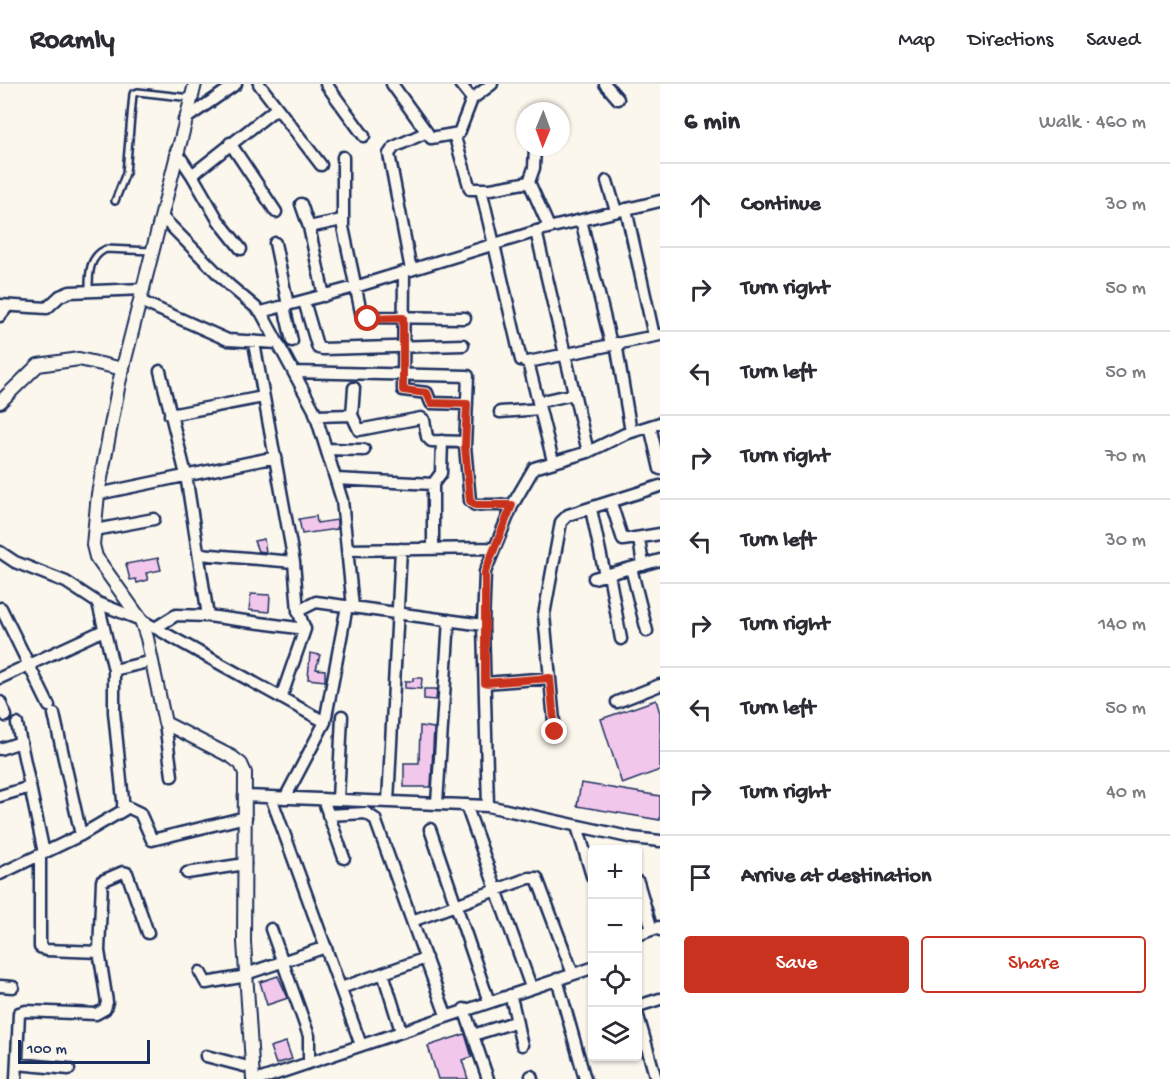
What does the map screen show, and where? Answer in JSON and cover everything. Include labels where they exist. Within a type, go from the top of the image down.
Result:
[{"type":"street","points":[[172,776],[165,723],[141,620],[96,557],[93,545],[98,494],[123,369],[162,217],[176,151],[195,84]]},
{"type":"street","points":[[184,120],[236,84]]},
{"type":"street","points":[[259,84],[321,165]]},
{"type":"street","points":[[326,84],[364,136]]},
{"type":"street","points":[[392,84],[431,138],[459,133],[472,99],[492,84]]},
{"type":"street","points":[[460,84],[472,99]]},
{"type":"street","points":[[605,84],[618,99]]},
{"type":"street","points":[[192,174],[278,108]]},
{"type":"street","points":[[427,132],[394,147],[389,154],[407,271],[403,318],[403,390],[427,393],[431,403],[467,404]]},
{"type":"street","points":[[454,134],[470,189],[529,182]]},
{"type":"street","points":[[230,143],[276,212]]},
{"type":"street","points":[[176,151],[218,220],[242,249]]},
{"type":"street","points":[[535,156],[534,168],[529,182],[549,228]]},
{"type":"street","points":[[343,157],[342,220],[354,287],[363,317],[465,318]]},
{"type":"street","points":[[481,189],[519,357],[528,362],[613,343],[658,338],[621,210],[607,181]]},
{"type":"street","points":[[261,312],[324,296],[536,231],[660,201]]},
{"type":"street","points":[[301,204],[309,227],[324,296]]},
{"type":"street","points":[[162,217],[229,285],[261,312],[316,416],[342,500],[350,606],[325,722],[285,798]]},
{"type":"street","points":[[581,219],[613,343],[631,432]]},
{"type":"street","points":[[309,227],[342,220]]},
{"type":"street","points":[[536,231],[588,452]]},
{"type":"street","points":[[275,243],[292,341]]},
{"type":"street","points":[[0,316],[4,306],[47,308],[65,294],[89,292],[142,295],[228,340],[278,343]]},
{"type":"street","points":[[304,301],[318,348],[463,345]]},
{"type":"street","points":[[254,343],[262,397],[276,458],[294,562],[298,610],[305,629],[281,698]]},
{"type":"street","points":[[0,402],[38,365],[79,360],[123,369]]},
{"type":"street","points":[[528,362],[553,461]]},
{"type":"street","points":[[160,371],[186,475],[208,616]]},
{"type":"street","points":[[294,372],[468,376],[465,442],[470,501],[475,505],[512,505]]},
{"type":"street","points":[[354,388],[352,415],[359,430],[421,418],[424,420],[428,440],[465,442]]},
{"type":"street","points":[[500,412],[539,405],[574,394]]},
{"type":"street","points":[[170,416],[262,397]]},
{"type":"street","points":[[316,416],[352,415]]},
{"type":"street","points":[[488,806],[483,625],[485,572],[512,505],[534,468],[588,452],[631,432],[655,424],[660,469]]},
{"type":"street","points":[[433,549],[433,484],[441,473],[442,441]]},
{"type":"street","points":[[326,449],[364,450]]},
{"type":"street","points":[[98,494],[276,458]]},
{"type":"street","points":[[336,479],[433,484]]},
{"type":"street","points":[[555,732],[544,605],[561,522],[568,515],[660,486]]},
{"type":"street","points":[[611,503],[621,538],[628,541],[660,534]]},
{"type":"street","points":[[591,509],[603,576],[621,639]]},
{"type":"street","points":[[95,530],[154,519]]},
{"type":"street","points":[[639,539],[643,565]]},
{"type":"street","points":[[347,550],[494,548]]},
{"type":"street","points":[[388,802],[401,549]]},
{"type":"street","points":[[0,552],[15,562],[66,582],[98,603],[141,620],[325,722]]},
{"type":"street","points":[[199,554],[294,562]]},
{"type":"street","points":[[603,576],[659,561],[660,573]]},
{"type":"street","points":[[631,568],[647,631]]},
{"type":"street","points":[[298,610],[316,602],[483,625]]},
{"type":"street","points":[[0,873],[81,835],[124,810],[114,670],[98,603]]},
{"type":"street","points":[[1,608],[52,710],[81,835]]},
{"type":"street","points":[[155,628],[176,615],[208,616],[305,629]]},
{"type":"street","points":[[437,803],[449,620]]},
{"type":"street","points":[[0,678],[104,630]]},
{"type":"street","points":[[114,670],[152,661]]},
{"type":"street","points":[[485,683],[550,678]]},
{"type":"street","points":[[617,702],[660,685]]},
{"type":"street","points":[[0,702],[6,716]]},
{"type":"street","points":[[338,800],[342,716]]},
{"type":"street","points":[[165,723],[241,764],[245,774],[246,975],[252,1073],[206,1056]]},
{"type":"street","points":[[17,724],[42,854],[39,947],[46,951],[99,952]]},
{"type":"street","points":[[0,749],[21,742]]},
{"type":"street","points":[[0,796],[30,787]]},
{"type":"street","points":[[244,796],[488,806],[624,837],[660,841]]},
{"type":"street","points":[[271,797],[361,1045]]},
{"type":"street","points":[[322,799],[344,858]]},
{"type":"street","points":[[123,805],[140,813],[152,840],[246,817]]},
{"type":"street","points":[[466,805],[531,987]]},
{"type":"street","points":[[328,815],[372,814],[446,1015]]},
{"type":"street","points":[[577,826],[588,863]]},
{"type":"street","points":[[430,829],[489,1002]]},
{"type":"street","points":[[624,837],[627,845]]},
{"type":"street","points":[[187,873],[245,864]]},
{"type":"street","points":[[16,1079],[18,1016],[22,1011],[96,1014],[105,1009],[107,1002],[99,952],[101,882],[123,872],[128,874],[148,933]]},
{"type":"street","points":[[412,921],[529,878],[540,880],[573,974]]},
{"type":"street","points":[[642,893],[656,930]]},
{"type":"street","points":[[271,929],[309,1036],[309,1063]]},
{"type":"street","points":[[200,972],[206,983],[246,975],[326,947]]},
{"type":"street","points":[[341,988],[426,958]]},
{"type":"street","points":[[261,1079],[446,1015],[588,969]]},
{"type":"street","points":[[383,973],[400,1031]]},
{"type":"street","points":[[557,979],[585,1079]]},
{"type":"street","points":[[0,986],[13,987]]},
{"type":"street","points":[[510,995],[517,1012],[515,1022],[522,1045]]},
{"type":"street","points":[[642,1005],[660,999]]},
{"type":"street","points":[[464,1009],[488,1079]]},
{"type":"street","points":[[473,1035],[515,1022]]},
{"type":"street","points":[[642,1030],[656,1079]]},
{"type":"street","points":[[17,1064],[69,1069]]},
{"type":"lane","points":[[115,201],[126,173],[134,94],[138,92],[190,98]]},
{"type":"lane","points":[[89,292],[90,266],[99,252],[106,249],[153,251]]},
{"type":"building","points":[[316,516],[317,523],[337,520],[337,529],[302,534],[299,519]]},
{"type":"building","points":[[264,539],[266,552],[258,551],[254,541]]},
{"type":"building","points":[[158,558],[161,570],[146,573],[148,580],[137,583],[136,579],[130,580],[126,564]]},
{"type":"building","points":[[251,594],[270,595],[269,612],[249,610]]},
{"type":"building","points":[[310,653],[320,655],[316,669],[325,670],[325,681],[308,679]]},
{"type":"building","points":[[413,678],[422,678],[421,689],[405,688],[405,681],[413,681]]},
{"type":"building","points":[[424,689],[437,689],[436,700],[424,699]]},
{"type":"building","points":[[656,700],[660,713],[660,770],[622,784],[601,719]]},
{"type":"building","points":[[420,726],[434,728],[431,787],[404,787],[404,763],[419,763]]},
{"type":"building","points":[[581,783],[660,796],[660,820],[577,806]]},
{"type":"building","points":[[278,976],[288,998],[267,1005],[260,982]]},
{"type":"building","points":[[465,1034],[472,1057],[462,1060],[468,1079],[438,1079],[428,1046]]},
{"type":"building","points":[[286,1042],[292,1059],[276,1064],[270,1047]]},
{"type":"route","points":[[368,319],[403,318],[403,390],[427,393],[431,403],[467,404],[465,446],[470,501],[475,505],[512,505],[485,572],[483,625],[485,683],[550,678],[555,732]]}]
